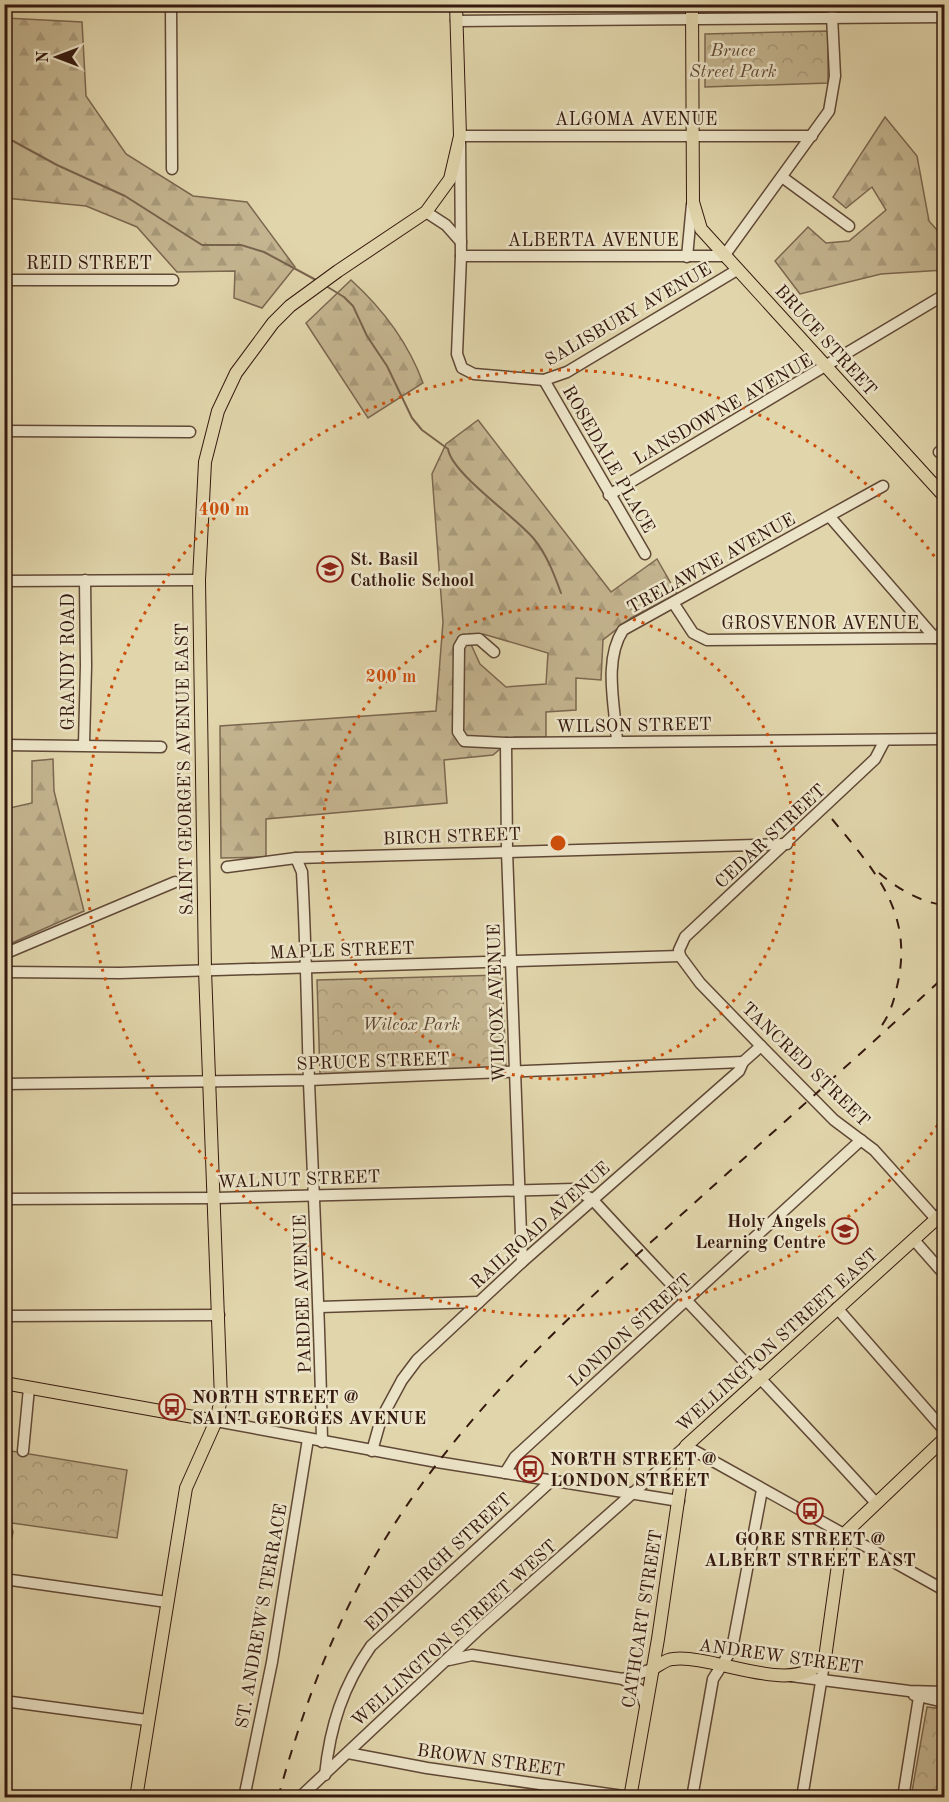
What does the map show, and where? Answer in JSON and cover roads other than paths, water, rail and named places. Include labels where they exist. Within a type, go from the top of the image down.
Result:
[{"type":"main road","name":"SAINT GEORGE'S AVENUE EAST","points":[[136,1797],[186,1488],[216,1421],[221,1399],[222,1371],[205,970],[199,580],[205,462],[218,411],[236,374],[260,338],[290,306],[426,212],[450,179],[460,136],[456,4]]},
{"type":"main road","name":"BRUCE STREET","points":[[692,4],[693,202],[701,229],[945,496]]},
{"type":"main road","name":"WELLINGTON STREET EAST","points":[[686,1446],[940,1215]]},
{"type":"main road","points":[[4,1383],[216,1421]]},
{"type":"main road","points":[[782,1675],[808,1672],[818,1668],[825,1658],[842,1536],[945,1439]]},
{"type":"main road","name":"CATHCART STREET","points":[[630,1797],[658,1639],[686,1446]]},
{"type":"main road","points":[[658,1639],[662,1651],[672,1659]]},
{"type":"main road","name":"ANDREW STREET","points":[[652,1669],[672,1659],[782,1675]]},
{"type":"street","points":[[171,4],[172,169]]},
{"type":"street","points":[[456,21],[832,16],[945,17]]},
{"type":"street","name":"SALISBURY AVENUE","points":[[724,256],[829,111],[835,76],[832,16]]},
{"type":"street","points":[[460,136],[461,256]]},
{"type":"street","name":"ALGOMA AVENUE","points":[[460,136],[812,136]]},
{"type":"street","points":[[782,177],[849,226]]},
{"type":"street","name":"BRUCE STREET","points":[[687,257],[693,202]]},
{"type":"street","points":[[426,212],[446,225],[461,242]]},
{"type":"street","name":"SALISBURY AVENUE","points":[[461,256],[457,354],[462,368],[474,374],[544,380],[567,372],[737,270]]},
{"type":"street","name":"ALBERTA AVENUE","points":[[461,256],[724,256]]},
{"type":"street","name":"REID STREET","points":[[4,280],[173,280]]},
{"type":"street","name":"LANSDOWNE AVENUE","points":[[609,495],[944,296]]},
{"type":"street","name":"ROSEDALE PLACE","points":[[544,380],[645,554]]},
{"type":"street","points":[[4,431],[190,432]]},
{"type":"street","name":"TRELAWNE AVENUE","points":[[617,741],[612,661],[615,643],[623,630],[674,604],[883,486]]},
{"type":"street","points":[[830,517],[935,638]]},
{"type":"street","name":"GRANDY ROAD","points":[[84,744],[85,580]]},
{"type":"street","points":[[4,581],[199,580]]},
{"type":"street","name":"GROSVENOR AVENUE","points":[[674,604],[693,633],[707,640],[935,638],[945,630]]},
{"type":"street","name":"WILSON STREET","points":[[494,652],[479,639],[463,640],[459,647],[458,732],[464,741],[506,743],[945,739]]},
{"type":"street","name":"CEDAR STREET","points":[[680,956],[679,950],[685,937],[787,844],[875,759],[885,740]]},
{"type":"street","name":"WILCOX AVENUE","points":[[506,743],[507,851],[522,1262]]},
{"type":"street","points":[[4,745],[84,744],[160,747]]},
{"type":"street","name":"BIRCH STREET","points":[[227,867],[296,858],[787,844]]},
{"type":"street","name":"PARDEE AVENUE","points":[[296,858],[302,872],[308,968],[309,1080],[320,1307],[322,1442]]},
{"type":"street","points":[[4,954],[175,882]]},
{"type":"street","name":"MAPLE STREET","points":[[4,972],[120,973],[680,956]]},
{"type":"street","name":"TANCRED STREET","points":[[680,956],[700,983],[834,1120],[874,1150],[940,1215]]},
{"type":"street","name":"RAILROAD AVENUE","points":[[372,1451],[381,1419],[402,1380],[417,1360],[592,1199],[739,1071],[742,1062],[761,1046]]},
{"type":"street","name":"SPRUCE STREET","points":[[4,1084],[309,1080],[742,1062]]},
{"type":"street","name":"LONDON STREET","points":[[505,1473],[515,1457],[861,1140]]},
{"type":"street","name":"WALNUT STREET","points":[[4,1199],[215,1198],[574,1189],[592,1199]]},
{"type":"street","points":[[592,1199],[876,1503]]},
{"type":"street","points":[[914,1240],[945,1274]]},
{"type":"street","points":[[320,1307],[479,1302]]},
{"type":"street","points":[[837,1308],[945,1430]]},
{"type":"street","points":[[4,1316],[219,1315]]},
{"type":"street","points":[[23,1451],[29,1388]]},
{"type":"street","points":[[216,1421],[550,1482],[679,1501]]},
{"type":"street","name":"ST. ANDREW'S TERRACE","points":[[244,1797],[272,1662],[308,1439]]},
{"type":"street","points":[[686,1446],[842,1536],[945,1590]]},
{"type":"street","name":"WELLINGTON STREET EAST","points":[[633,1494],[686,1446]]},
{"type":"street","name":"EDINBURGH STREET","points":[[325,1775],[328,1740],[350,1676],[372,1646],[550,1482]]},
{"type":"street","points":[[692,1797],[713,1679],[732,1649],[750,1542],[762,1491]]},
{"type":"street","name":"WELLINGTON STREET WEST","points":[[299,1797],[477,1631],[633,1494]]},
{"type":"street","points":[[4,1548],[8,1532]]},
{"type":"street","points":[[4,1579],[167,1602]]},
{"type":"street","points":[[477,1631],[476,1646],[482,1656]]},
{"type":"street","points":[[447,1661],[462,1656],[482,1656],[622,1678],[640,1690],[646,1707]]},
{"type":"street","points":[[802,1797],[825,1658]]},
{"type":"street","points":[[622,1678],[652,1669]]},
{"type":"street","name":"ANDREW STREET","points":[[782,1675],[909,1691],[945,1692]]},
{"type":"street","name":"ANDREW STREET","points":[[909,1691],[919,1697],[945,1702]]},
{"type":"street","points":[[903,1797],[919,1697]]},
{"type":"street","points":[[4,1701],[147,1720]]},
{"type":"street","name":"BROWN STREET","points":[[348,1753],[427,1768],[630,1797]]},
{"type":"waterway","points":[[4,136],[57,165],[125,196],[202,245],[241,245],[264,252],[316,280]]},
{"type":"waterway","points":[[326,286],[344,297],[353,306],[367,336],[387,366],[412,418],[422,430],[448,449],[452,459],[472,483],[534,539],[546,558],[561,593]]},
{"type":"railway","points":[[832,819],[875,874],[895,913],[900,934],[901,957],[898,982],[888,1014],[877,1032]]},
{"type":"railway","points":[[879,873],[910,894],[944,905]]},
{"type":"railway","points":[[278,1798],[316,1680],[349,1605],[368,1568],[412,1498],[470,1423],[567,1320],[944,977]]},
{"type":"place","name":"St. Basil Catholic School","points":[[330,569]]},
{"type":"place","name":"Holy Angels Learning Centre","points":[[845,1231]]},
{"type":"place","name":"NORTH STREET @ SAINT GEORGES AVENUE","points":[[172,1407]]},
{"type":"place","name":"NORTH STREET @ LONDON STREET","points":[[530,1469]]},
{"type":"place","name":"GORE STREET @ ALBERT STREET EAST","points":[[810,1511]]},
{"type":"park label","name":"Bruce Street Park","points":[[733,60]]},
{"type":"park label","name":"Wilcox Park","points":[[411,1024]]}]
